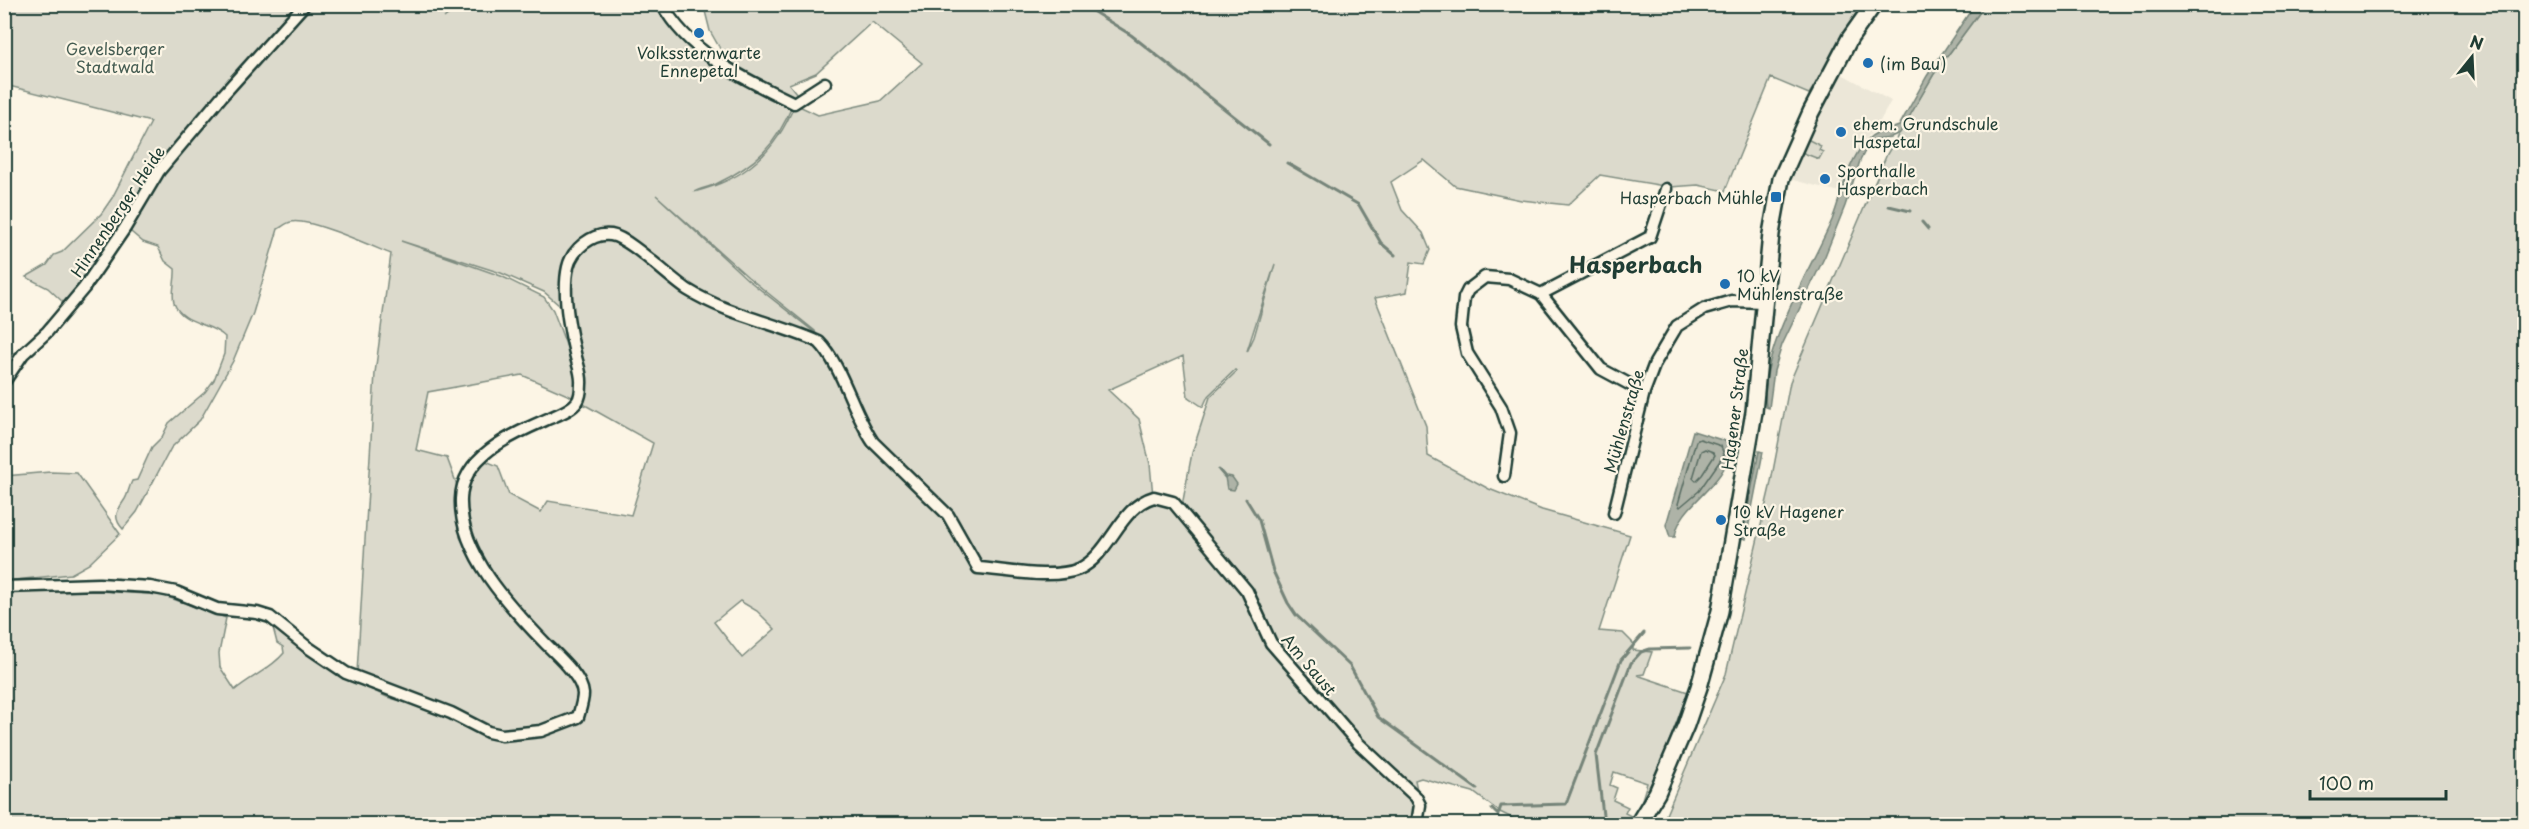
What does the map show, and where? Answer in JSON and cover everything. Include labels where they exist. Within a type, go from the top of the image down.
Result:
[{"type":"main road","name":"Hagener Straße","points":[[1638,825],[1657,793],[1678,744],[1699,687],[1715,632],[1747,461],[1776,197],[1781,178],[1806,121],[1850,38],[1874,4]]},
{"type":"street","name":"Hinnenberger Heide","points":[[4,382],[23,354],[47,332],[84,288],[125,228],[159,171],[222,96],[305,4]]},
{"type":"street","points":[[662,4],[672,23],[683,36],[716,61],[794,104],[825,82]]},
{"type":"street","points":[[1541,294],[1650,237],[1666,189]]},
{"type":"street","name":"Am Saust","points":[[4,587],[99,584],[150,587],[176,592],[217,609],[257,613],[270,617],[306,646],[346,673],[451,714],[488,732],[502,735],[542,731],[578,717],[583,694],[571,669],[515,611],[472,551],[462,520],[461,496],[466,478],[483,455],[505,438],[568,410],[578,401],[582,382],[574,350],[568,307],[567,273],[577,249],[584,243],[600,236],[612,235],[621,238],[658,268],[709,303],[819,342],[829,353],[865,430],[873,442],[948,515],[978,568],[1059,574],[1079,569],[1094,558],[1137,505],[1154,497],[1173,502],[1247,591],[1271,643],[1358,743],[1416,797],[1420,805],[1417,825]]},
{"type":"street","points":[[1504,476],[1510,433],[1501,407],[1467,353],[1462,339],[1464,298],[1468,290],[1485,277],[1498,276],[1509,279],[1541,294],[1601,369],[1644,392]]},
{"type":"street","name":"Mühlenstraße","points":[[1614,513],[1644,392],[1655,363],[1677,326],[1704,309],[1732,301],[1764,302]]},
{"type":"shaded area","name":"ehem. Grundschule Haspetal","points":[[1842,74],[1891,101],[1875,130],[1865,139],[1853,160],[1840,192],[1789,179],[1809,135]]},
{"type":"green space","name":"Gevelsberger Stadtwald","points":[[5,5],[458,5],[444,18],[461,5],[660,5],[671,23],[701,52],[736,75],[793,104],[779,132],[763,153],[730,177],[694,192],[729,180],[756,162],[778,137],[795,104],[818,115],[880,101],[922,63],[872,22],[816,73],[789,84],[800,98],[793,101],[731,68],[710,31],[704,7],[701,5],[1868,5],[1809,94],[1771,78],[1725,191],[1698,185],[1670,187],[1600,175],[1568,205],[1521,200],[1455,186],[1424,160],[1391,182],[1402,210],[1423,233],[1430,250],[1424,264],[1411,262],[1407,292],[1375,298],[1426,426],[1428,456],[1489,489],[1542,510],[1630,535],[1599,631],[1623,633],[1633,643],[1633,650],[1652,652],[1644,674],[1637,675],[1688,692],[1661,763],[1641,803],[1647,783],[1614,772],[1610,785],[1617,788],[1613,800],[1628,807],[1625,813],[1633,817],[1628,824],[1524,824],[1500,812],[1473,792],[1421,778],[1415,780],[1420,805],[1417,824],[5,824],[5,592],[99,591],[162,595],[226,618],[219,653],[220,667],[235,690],[273,664],[284,653],[283,647],[277,643],[272,624],[281,620],[287,623],[289,637],[334,671],[387,697],[442,713],[485,733],[486,726],[357,673],[375,373],[391,254],[312,224],[291,222],[278,229],[253,313],[233,361],[200,420],[171,448],[137,512],[123,529],[118,521],[117,514],[120,507],[132,481],[137,480],[152,447],[162,437],[169,423],[205,392],[214,380],[224,354],[225,337],[212,328],[183,315],[178,310],[173,299],[175,269],[165,261],[158,247],[143,242],[125,227],[66,305],[48,288],[26,277],[47,265],[54,255],[62,252],[101,214],[112,198],[151,122],[5,85]],"holes":[[[656,195],[748,277],[815,331],[818,341],[829,352],[867,430],[918,486],[873,442],[865,430],[829,353],[817,343],[814,332],[747,279]],[[612,234],[632,243],[697,295],[733,311],[784,328],[783,330],[707,304],[656,269],[628,242],[612,236],[600,237],[578,250],[568,273],[570,260],[584,241],[596,236]],[[401,241],[501,273],[544,292],[568,313],[566,286],[568,273],[568,298],[575,350],[582,380],[578,401],[653,443],[631,515],[548,501],[541,512],[509,495],[498,466],[486,461],[471,473],[463,488],[462,506],[466,526],[485,566],[519,613],[563,659],[577,679],[583,697],[578,718],[575,715],[580,695],[568,670],[514,616],[485,578],[460,537],[457,485],[447,458],[416,450],[428,392],[522,375],[572,397],[579,385],[572,361],[553,310],[544,297],[501,276]],[[1275,264],[1254,337],[1247,352]],[[1183,356],[1188,397],[1203,407],[1208,396],[1235,370],[1237,371],[1210,397],[1192,453],[1181,511],[1247,590],[1272,642],[1337,718],[1271,644],[1246,591],[1171,503],[1153,498],[1137,506],[1093,559],[1136,504],[1153,496],[1150,464],[1139,419],[1108,390]],[[740,601],[757,611],[775,629],[742,658],[714,622]]]},
{"type":"green space","points":[[1985,5],[2524,5],[2524,824],[1662,824],[1726,674],[1770,487],[1790,382],[1887,154],[1934,74]]},
{"type":"green space","points":[[1807,139],[1821,146],[1819,150],[1823,152],[1819,159],[1801,152]]},
{"type":"green space","points":[[50,472],[77,473],[120,534],[89,564],[71,574],[5,581],[5,476]]},
{"type":"water","points":[[1975,4],[1985,5],[1934,74],[1900,133],[1876,139],[1866,149],[1825,256],[1782,345],[1774,371],[1769,408],[1766,407],[1766,385],[1778,337],[1832,220],[1855,158],[1870,137],[1878,132],[1899,126],[1927,76]]},
{"type":"water","points":[[1693,431],[1725,441],[1731,448],[1721,474],[1685,514],[1678,525],[1675,537],[1670,537],[1666,525]]},
{"type":"water","points":[[1759,451],[1763,452],[1746,539],[1742,538]]},
{"type":"water","points":[[1225,477],[1232,477],[1237,484],[1234,490],[1227,489]]},
{"type":"waterway","points":[[1081,4],[1131,35],[1269,144]]},
{"type":"waterway","points":[[1287,163],[1359,205],[1381,243],[1395,255]]},
{"type":"waterway","points":[[1889,206],[1910,211]]},
{"type":"waterway","points":[[1922,222],[1928,229]]},
{"type":"waterway","points":[[1219,470],[1225,477]]},
{"type":"waterway","points":[[1246,499],[1259,520],[1273,571],[1296,615],[1350,666],[1378,717],[1477,789]]},
{"type":"waterway","points":[[1492,809],[1498,815],[1501,806],[1566,804],[1621,660],[1644,633]]},
{"type":"waterway","points":[[1604,824],[1596,755],[1631,663],[1641,652],[1650,649],[1690,648]]},
{"type":"place","name":"Volkssternwarte Ennepetal","points":[[699,33]]},
{"type":"place","name":"(im Bau)","points":[[1868,63]]},
{"type":"place","name":"ehem. Grundschule Haspetal","points":[[1841,132]]},
{"type":"place","name":"Sporthalle Hasperbach","points":[[1825,179]]},
{"type":"place","name":"Hasperbach Mühle","points":[[1776,197]]},
{"type":"place","name":"10 kV Mühlenstraße","points":[[1725,284]]},
{"type":"place","name":"10 kV Hagener Straße","points":[[1721,520]]},
{"type":"district","name":"Hasperbach","points":[[1636,263]]}]
